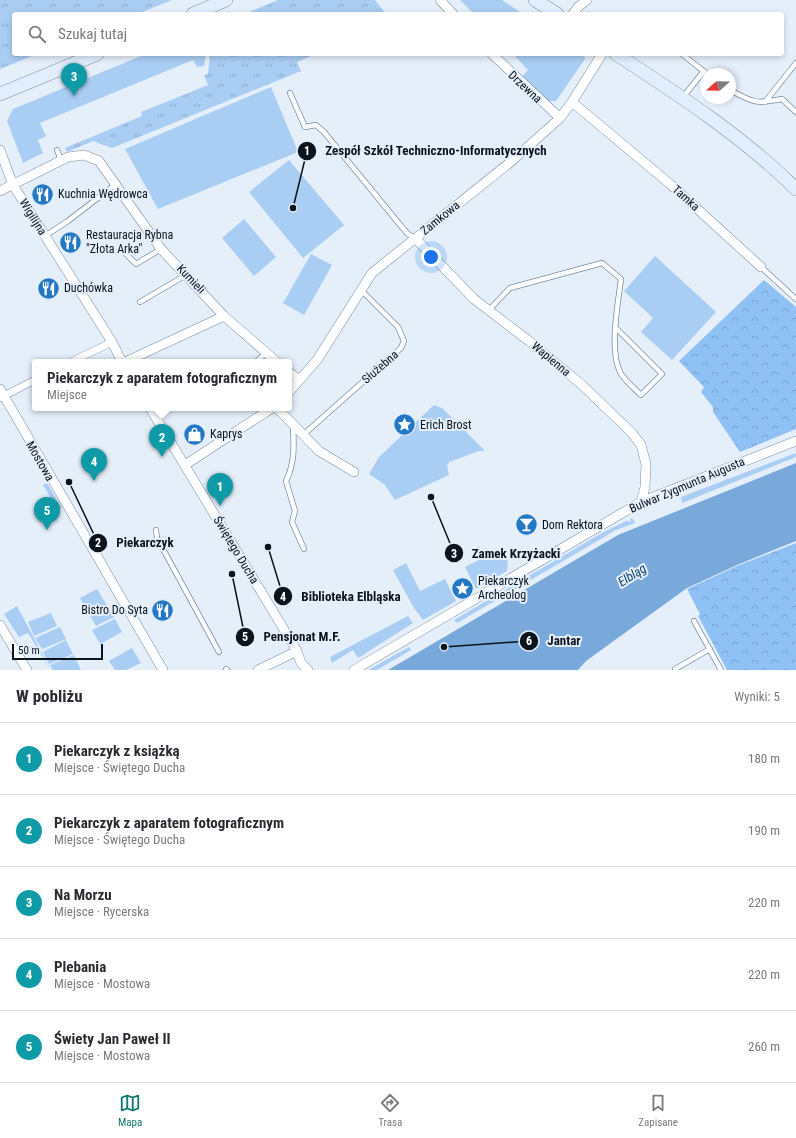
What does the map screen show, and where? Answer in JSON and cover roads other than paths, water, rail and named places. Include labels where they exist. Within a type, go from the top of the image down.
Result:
[{"type":"main road","points":[[198,12],[226,0]]},
{"type":"main road","points":[[535,0],[554,12]]},
{"type":"main road","points":[[0,94],[92,56]]},
{"type":"main road","points":[[619,56],[683,97],[760,155],[796,189]]},
{"type":"street","points":[[440,0],[451,12]]},
{"type":"street","points":[[574,12],[587,0]]},
{"type":"street","name":"Drzewna","points":[[494,56],[560,118]]},
{"type":"street","name":"Zamkowa","points":[[292,388],[317,360],[372,273],[513,160],[560,118],[572,102],[601,56]]},
{"type":"street","name":"Tamka","points":[[572,102],[670,184],[761,267]]},
{"type":"street","name":"Wigilijna","points":[[0,150],[13,184],[112,342],[120,359]]},
{"type":"street","name":"Kumieli","points":[[0,191],[62,160],[77,155],[93,158],[99,161],[162,249],[224,316],[273,359]]},
{"type":"street","name":"Wapienna","points":[[415,238],[474,299],[581,384],[632,433],[641,445],[646,464],[645,487],[641,502]]},
{"type":"street","points":[[131,359],[224,316]]},
{"type":"street","points":[[78,359],[112,342]]},
{"type":"street","points":[[292,374],[299,380]]},
{"type":"street","points":[[1,394],[32,381]]},
{"type":"street","name":"Mostowa","points":[[1,394],[163,670]]},
{"type":"street","name":"Świętego Ducha","points":[[152,411],[297,651]]},
{"type":"street","points":[[185,465],[267,411]]},
{"type":"street","points":[[280,411],[319,451],[354,472]]},
{"type":"street","name":"Bulwar Zygmunta Augusta","points":[[354,670],[641,502],[796,441]]},
{"type":"street","points":[[0,625],[27,670]]},
{"type":"street","points":[[258,670],[297,651],[301,663],[308,670]]},
{"type":"lane","points":[[684,56],[700,69]]},
{"type":"lane","points":[[764,102],[796,63]]},
{"type":"lane","points":[[683,97],[700,78]]},
{"type":"lane","points":[[290,93],[305,127],[316,125],[324,132],[401,226],[408,234],[415,238]]},
{"type":"lane","points":[[736,93],[753,102],[782,99],[796,112]]},
{"type":"lane","points":[[57,150],[62,160]]},
{"type":"lane","points":[[45,236],[116,184]]},
{"type":"lane","points":[[126,254],[136,264],[162,249]]},
{"type":"lane","points":[[489,310],[510,288],[602,263],[621,279],[616,328],[615,358],[621,373],[641,395],[662,374],[616,328]]},
{"type":"lane","name":"Tamka","points":[[761,267],[796,299]]},
{"type":"lane","points":[[140,302],[186,274]]},
{"type":"lane","name":"Służebna","points":[[303,435],[401,348],[404,341],[398,327],[361,290]]},
{"type":"lane","points":[[259,359],[266,353]]},
{"type":"lane","points":[[293,424],[294,448],[292,469],[286,481],[295,511],[292,522],[304,549]]},
{"type":"lane","points":[[156,530],[157,538],[219,652]]},
{"type":"lane","points":[[694,620],[721,670]]},
{"type":"lane","points":[[676,669],[710,649]]},
{"type":"water","name":"Elbląg","points":[[796,463],[796,541],[737,565],[687,588],[586,661],[578,670],[388,670],[618,535]]},
{"type":"place","name":"Na Morzu","points":[[74,96]]},
{"type":"place","name":"Kuchnia Wędrowca","points":[[43,194]]},
{"type":"place","name":"Zespół Szkół Techniczno-Informatycznych","points":[[293,208]]},
{"type":"place","name":"Restauracja Rybna \"Złota Arka\"","points":[[70,242]]},
{"type":"place","name":"Duchówka","points":[[48,288]]},
{"type":"place","name":"Erich Brost","points":[[404,425]]},
{"type":"place","name":"Kaprys","points":[[194,434]]},
{"type":"place","name":"Piekarczyk z aparatem fotograficznym","points":[[162,457]]},
{"type":"place","name":"Plebania","points":[[94,481]]},
{"type":"place","name":"Piekarczyk","points":[[69,482]]},
{"type":"place","name":"Zamek Krzyżacki","points":[[431,497]]},
{"type":"place","name":"Piekarczyk z książką","points":[[220,506]]},
{"type":"place","name":"Dom Rektora","points":[[527,525]]},
{"type":"place","name":"Świety Jan Paweł II","points":[[47,530]]},
{"type":"place","name":"Biblioteka Elbląska","points":[[268,547]]},
{"type":"place","name":"Pensjonat M.F.","points":[[232,574]]},
{"type":"place","name":"Piekarczyk Archeolog","points":[[463,588]]},
{"type":"place","name":"Bistro Do Syta","points":[[163,610]]},
{"type":"place","name":"Jantar","points":[[444,647]]}]
